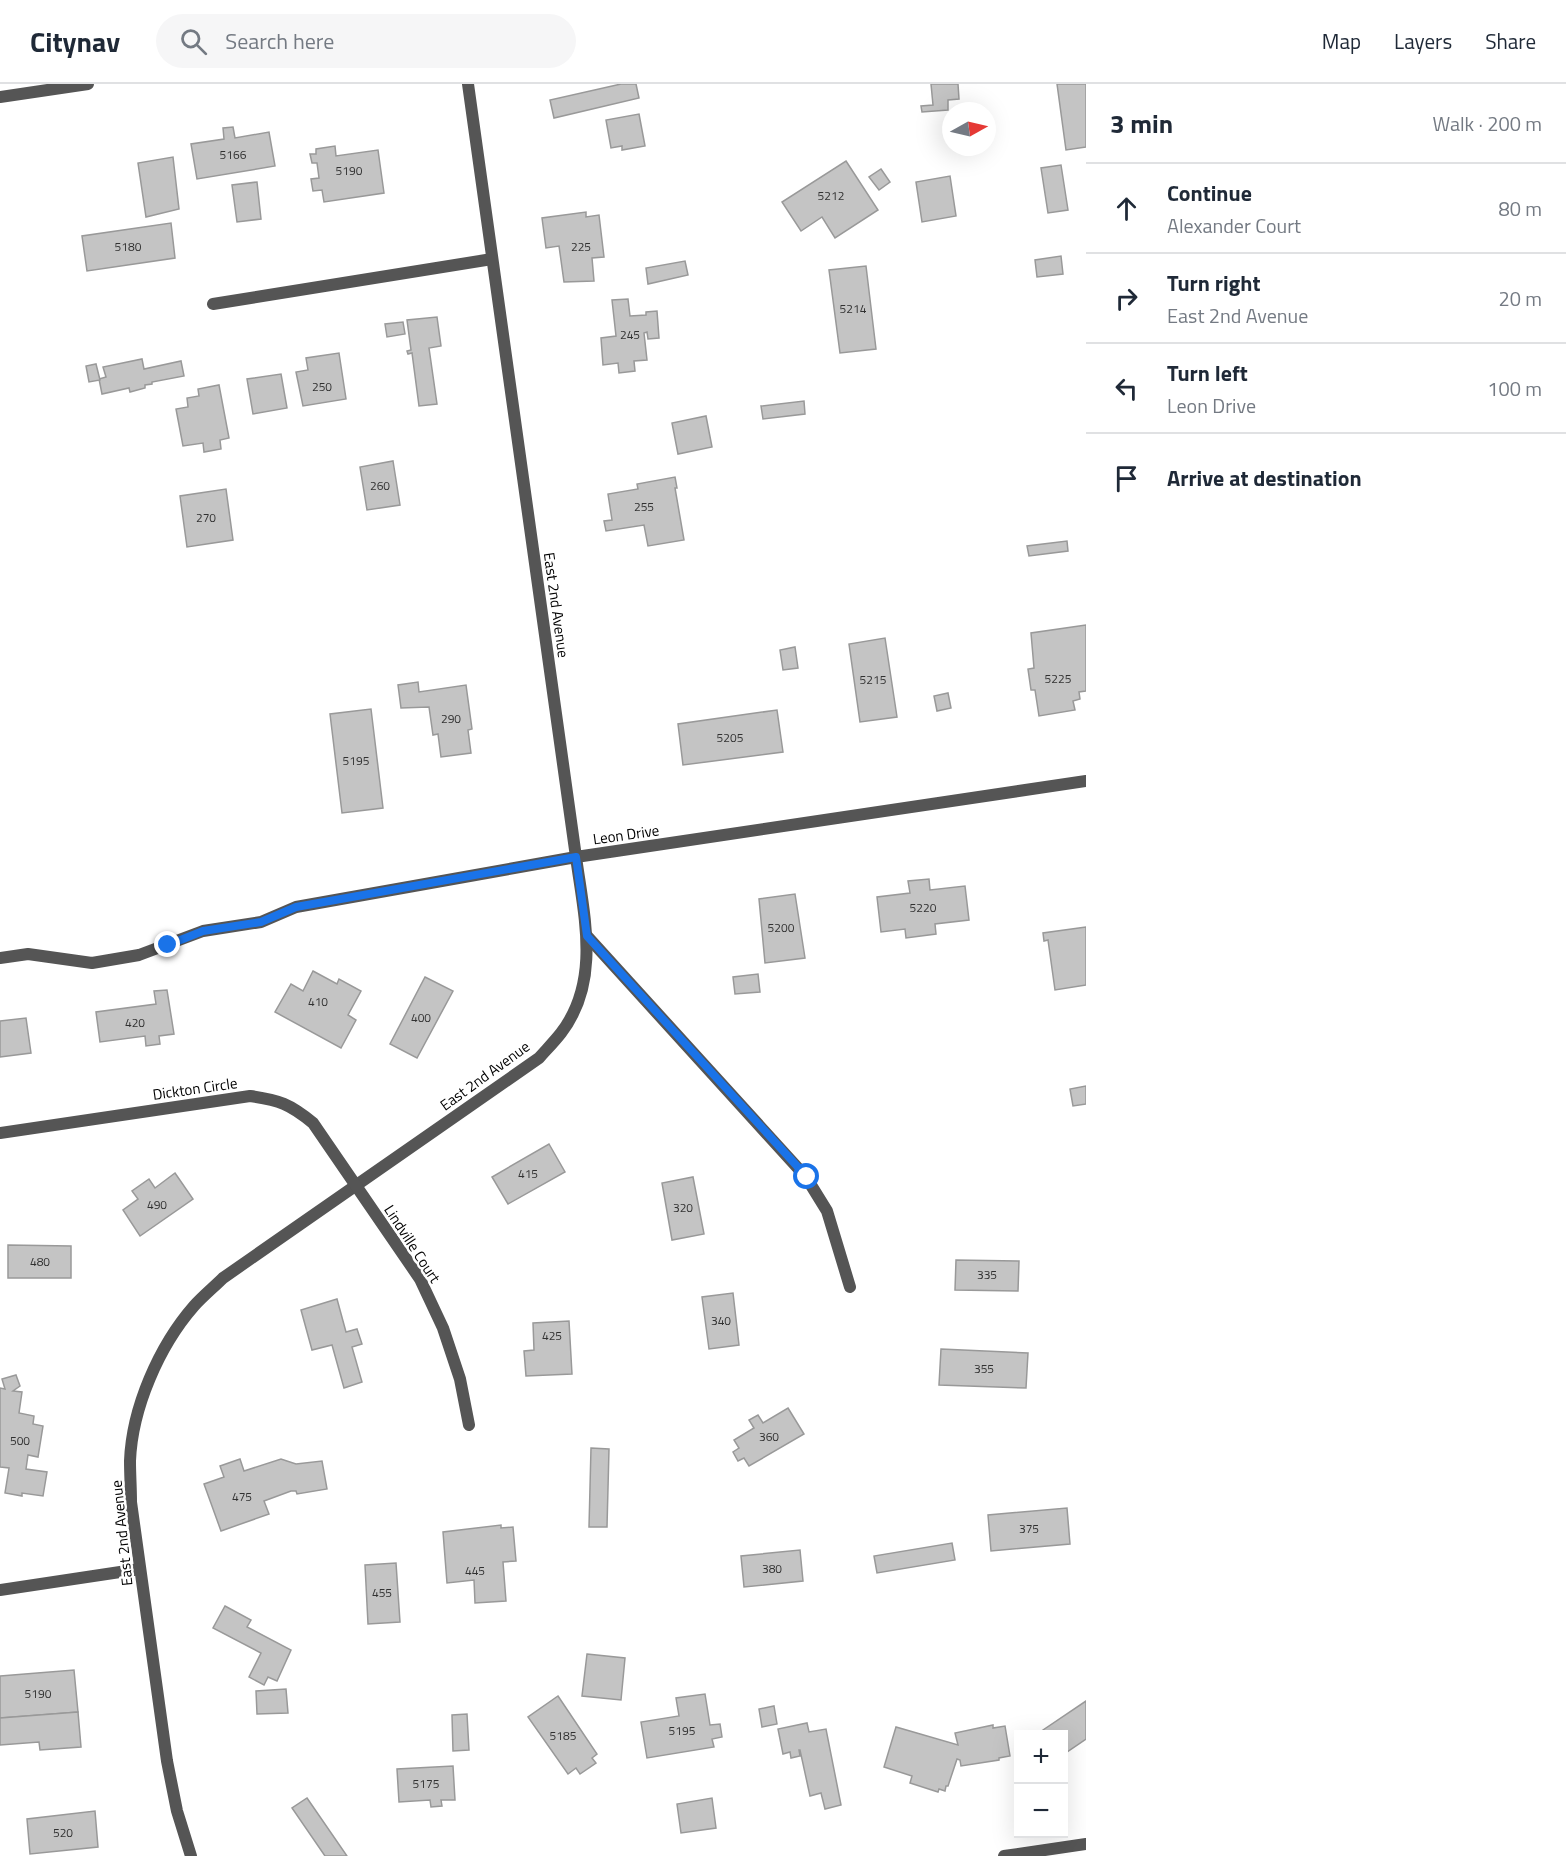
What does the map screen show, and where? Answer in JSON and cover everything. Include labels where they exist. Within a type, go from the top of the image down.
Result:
[{"type":"street","points":[[0,98],[13,90],[88,84]]},
{"type":"street","name":"East 2nd Avenue","points":[[191,1856],[177,1812],[167,1761],[131,1502],[130,1459],[140,1406],[150,1376],[168,1341],[193,1307],[223,1278],[539,1058],[562,1032],[578,1002],[587,967],[587,936],[468,84]]},
{"type":"street","points":[[213,304],[492,259]]},
{"type":"street","name":"Leon Drive","points":[[0,958],[28,954],[92,963],[139,955],[203,931],[261,922],[296,907],[576,857],[1086,781]]},
{"type":"street","points":[[587,936],[807,1177],[827,1211],[850,1287]]},
{"type":"street","name":"Dickton Circle","points":[[0,1133],[250,1096],[274,1099],[295,1108],[313,1123],[356,1185]]},
{"type":"street","name":"Lindville Court","points":[[356,1185],[420,1279],[444,1328],[460,1379],[469,1425]]},
{"type":"street","points":[[0,1590],[140,1569]]},
{"type":"street","points":[[1004,1856],[1086,1844]]},
{"type":"building","points":[[621,84],[636,84],[639,98],[554,118],[550,100]]},
{"type":"building","points":[[931,84],[958,84],[959,99],[942,102],[942,110],[922,112],[921,106],[933,105]]},
{"type":"building","points":[[1057,84],[1086,84],[1086,147],[1066,150]]},
{"type":"building","points":[[639,114],[645,146],[622,150],[622,146],[611,148],[606,120]]},
{"type":"building","points":[[233,127],[235,138],[269,132],[275,166],[197,179],[191,144],[224,139],[223,128]]},
{"type":"building","points":[[335,146],[336,156],[378,150],[384,193],[324,202],[322,190],[313,191],[311,179],[319,178],[317,163],[312,163],[310,154],[316,154],[316,149]]},
{"type":"building","points":[[173,157],[179,209],[146,217],[138,163]]},
{"type":"building","points":[[846,161],[878,210],[835,238],[822,217],[801,231],[782,202]]},
{"type":"building","points":[[1061,165],[1068,210],[1048,213],[1041,168]]},
{"type":"building","points":[[881,169],[890,182],[879,190],[869,177]]},
{"type":"building","points":[[950,176],[956,216],[922,222],[916,182]]},
{"type":"building","points":[[257,182],[261,219],[237,222],[232,185]]},
{"type":"building","points":[[586,212],[586,217],[599,215],[604,257],[592,258],[594,281],[564,282],[559,246],[546,248],[542,218]]},
{"type":"building","points":[[171,223],[175,258],[87,271],[82,236]]},
{"type":"building","points":[[1061,256],[1063,274],[1037,277],[1035,260]]},
{"type":"building","points":[[685,261],[688,275],[648,284],[646,268]]},
{"type":"building","points":[[866,266],[876,349],[840,353],[829,270]]},
{"type":"building","points":[[628,299],[630,316],[646,315],[646,312],[657,311],[659,338],[648,339],[647,332],[644,333],[647,360],[634,361],[635,371],[619,373],[618,363],[603,365],[601,338],[616,336],[612,300]]},
{"type":"building","points":[[437,317],[441,346],[429,348],[437,404],[419,406],[412,353],[408,354],[407,351],[411,350],[407,320]]},
{"type":"building","points":[[403,322],[405,334],[387,337],[385,324]]},
{"type":"building","points":[[339,353],[346,399],[303,406],[296,372],[308,370],[306,358]]},
{"type":"building","points":[[142,359],[144,369],[181,361],[184,376],[152,382],[152,384],[145,385],[145,388],[130,392],[129,388],[102,394],[99,379],[106,377],[103,367]]},
{"type":"building","points":[[96,364],[100,380],[89,382],[86,366]]},
{"type":"building","points":[[281,374],[287,408],[253,414],[247,379]]},
{"type":"building","points":[[219,385],[229,438],[220,440],[221,449],[204,452],[203,443],[183,446],[176,409],[188,407],[187,398],[199,396],[198,389]]},
{"type":"building","points":[[804,401],[805,414],[763,419],[761,406]]},
{"type":"building","points":[[706,416],[712,447],[678,454],[672,423]]},
{"type":"building","points":[[393,461],[400,505],[367,510],[360,467]]},
{"type":"building","points":[[675,477],[684,540],[648,546],[644,525],[606,531],[604,521],[612,520],[608,494],[638,489],[637,484]]},
{"type":"building","points":[[226,489],[233,540],[187,547],[180,496]]},
{"type":"building","points":[[1067,541],[1068,551],[1029,556],[1027,546]]},
{"type":"building","points":[[1086,625],[1086,691],[1079,692],[1080,699],[1073,701],[1075,710],[1039,716],[1035,690],[1031,690],[1028,669],[1034,668],[1031,633]]},
{"type":"building","points":[[885,638],[897,717],[860,722],[849,644]]},
{"type":"building","points":[[795,647],[798,668],[783,670],[780,650]]},
{"type":"building","points":[[418,682],[419,692],[466,685],[472,729],[468,730],[471,753],[441,757],[438,734],[433,735],[429,707],[401,708],[398,685]]},
{"type":"building","points":[[948,693],[951,708],[937,711],[934,696]]},
{"type":"building","points":[[371,709],[383,808],[342,813],[330,714]]},
{"type":"building","points":[[777,710],[783,752],[683,765],[678,724]]},
{"type":"building","points":[[929,879],[930,890],[965,886],[969,920],[935,924],[936,934],[906,938],[905,929],[881,932],[877,897],[910,893],[908,881]]},
{"type":"building","points":[[795,894],[805,958],[765,963],[759,899]]},
{"type":"building","points":[[1086,927],[1086,985],[1055,990],[1048,940],[1044,941],[1043,933]]},
{"type":"building","points":[[313,971],[337,984],[339,979],[361,991],[348,1015],[356,1020],[341,1048],[275,1012],[291,984],[303,991]]},
{"type":"building","points":[[758,974],[760,992],[735,994],[733,977]]},
{"type":"building","points":[[425,977],[453,991],[417,1058],[390,1044]]},
{"type":"building","points":[[167,990],[174,1034],[159,1036],[160,1044],[146,1046],[145,1036],[100,1042],[96,1012],[156,1004],[154,991]]},
{"type":"building","points":[[26,1018],[31,1053],[0,1057],[0,1021]]},
{"type":"building","points":[[1086,1086],[1086,1104],[1073,1106],[1070,1089]]},
{"type":"building","points":[[549,1144],[565,1172],[508,1204],[492,1177]]},
{"type":"building","points":[[175,1173],[193,1199],[140,1236],[123,1210],[138,1199],[132,1191],[149,1179],[155,1188]]},
{"type":"building","points":[[693,1177],[704,1234],[672,1240],[662,1183]]},
{"type":"building","points":[[8,1245],[71,1246],[71,1278],[8,1278]]},
{"type":"building","points":[[956,1260],[1019,1261],[1018,1291],[955,1290]]},
{"type":"building","points":[[733,1293],[739,1345],[709,1349],[702,1297]]},
{"type":"building","points":[[337,1299],[346,1332],[357,1329],[362,1344],[352,1347],[362,1382],[344,1388],[332,1345],[312,1350],[301,1310]]},
{"type":"building","points":[[569,1321],[572,1374],[526,1376],[524,1351],[534,1350],[533,1323]]},
{"type":"building","points":[[941,1349],[1028,1353],[1026,1388],[939,1385]]},
{"type":"building","points":[[16,1375],[20,1386],[13,1391],[22,1392],[19,1413],[34,1416],[33,1424],[43,1426],[38,1457],[28,1455],[26,1469],[47,1472],[43,1496],[5,1493],[9,1468],[0,1467],[0,1388],[5,1389],[2,1379]]},
{"type":"building","points":[[788,1408],[804,1434],[749,1466],[744,1458],[738,1461],[733,1452],[739,1448],[734,1440],[754,1428],[749,1420],[758,1415],[763,1423]]},
{"type":"building","points":[[591,1448],[609,1449],[607,1527],[589,1527]]},
{"type":"building","points":[[240,1459],[244,1471],[281,1459],[296,1464],[322,1461],[327,1489],[297,1494],[296,1491],[291,1491],[264,1501],[269,1514],[221,1531],[204,1484],[224,1477],[220,1466]]},
{"type":"building","points":[[1067,1508],[1070,1544],[991,1551],[988,1515]]},
{"type":"building","points":[[501,1525],[501,1528],[513,1527],[516,1561],[503,1562],[506,1601],[475,1603],[474,1580],[447,1583],[443,1532]]},
{"type":"building","points":[[952,1543],[955,1560],[877,1573],[874,1556]]},
{"type":"building","points":[[800,1550],[803,1581],[744,1587],[741,1556]]},
{"type":"building","points":[[396,1563],[400,1622],[368,1624],[365,1565]]},
{"type":"building","points":[[225,1606],[251,1620],[247,1627],[291,1650],[277,1681],[268,1677],[264,1685],[249,1677],[261,1653],[213,1628]]},
{"type":"building","points":[[587,1654],[625,1658],[621,1700],[582,1696]]},
{"type":"building","points":[[74,1670],[78,1712],[0,1718],[0,1676]]},
{"type":"building","points":[[286,1689],[288,1713],[257,1714],[256,1691]]},
{"type":"building","points":[[705,1694],[710,1725],[720,1724],[722,1737],[712,1739],[714,1747],[647,1758],[641,1722],[679,1716],[676,1698]]},
{"type":"building","points":[[558,1696],[597,1754],[592,1758],[596,1763],[580,1774],[576,1768],[568,1774],[528,1717]]},
{"type":"building","points":[[1086,1701],[1086,1739],[1068,1751],[1068,1730],[1043,1730]]},
{"type":"building","points":[[774,1706],[777,1724],[762,1727],[759,1709]]},
{"type":"building","points":[[78,1712],[81,1747],[40,1750],[39,1742],[0,1745],[0,1718]]},
{"type":"building","points":[[467,1714],[469,1750],[453,1751],[452,1715]]},
{"type":"building","points":[[807,1723],[809,1732],[826,1729],[841,1805],[825,1809],[821,1793],[810,1796],[800,1750],[800,1756],[791,1758],[790,1752],[783,1754],[778,1729]]},
{"type":"building","points":[[993,1725],[993,1728],[1005,1726],[1010,1756],[961,1766],[960,1760],[957,1759],[945,1791],[939,1789],[938,1792],[910,1783],[912,1776],[884,1767],[896,1727],[958,1745],[955,1733]]},
{"type":"building","points":[[453,1766],[455,1800],[441,1800],[442,1806],[431,1807],[430,1800],[399,1802],[397,1769]]},
{"type":"building","points":[[307,1798],[347,1856],[325,1856],[292,1808]]},
{"type":"building","points":[[712,1798],[716,1828],[681,1833],[677,1804]]},
{"type":"building","points":[[95,1811],[98,1847],[30,1854],[27,1819]]},
{"type":"route","points":[[168,945],[203,931],[261,922],[296,907],[576,857],[587,936],[807,1177]]}]
